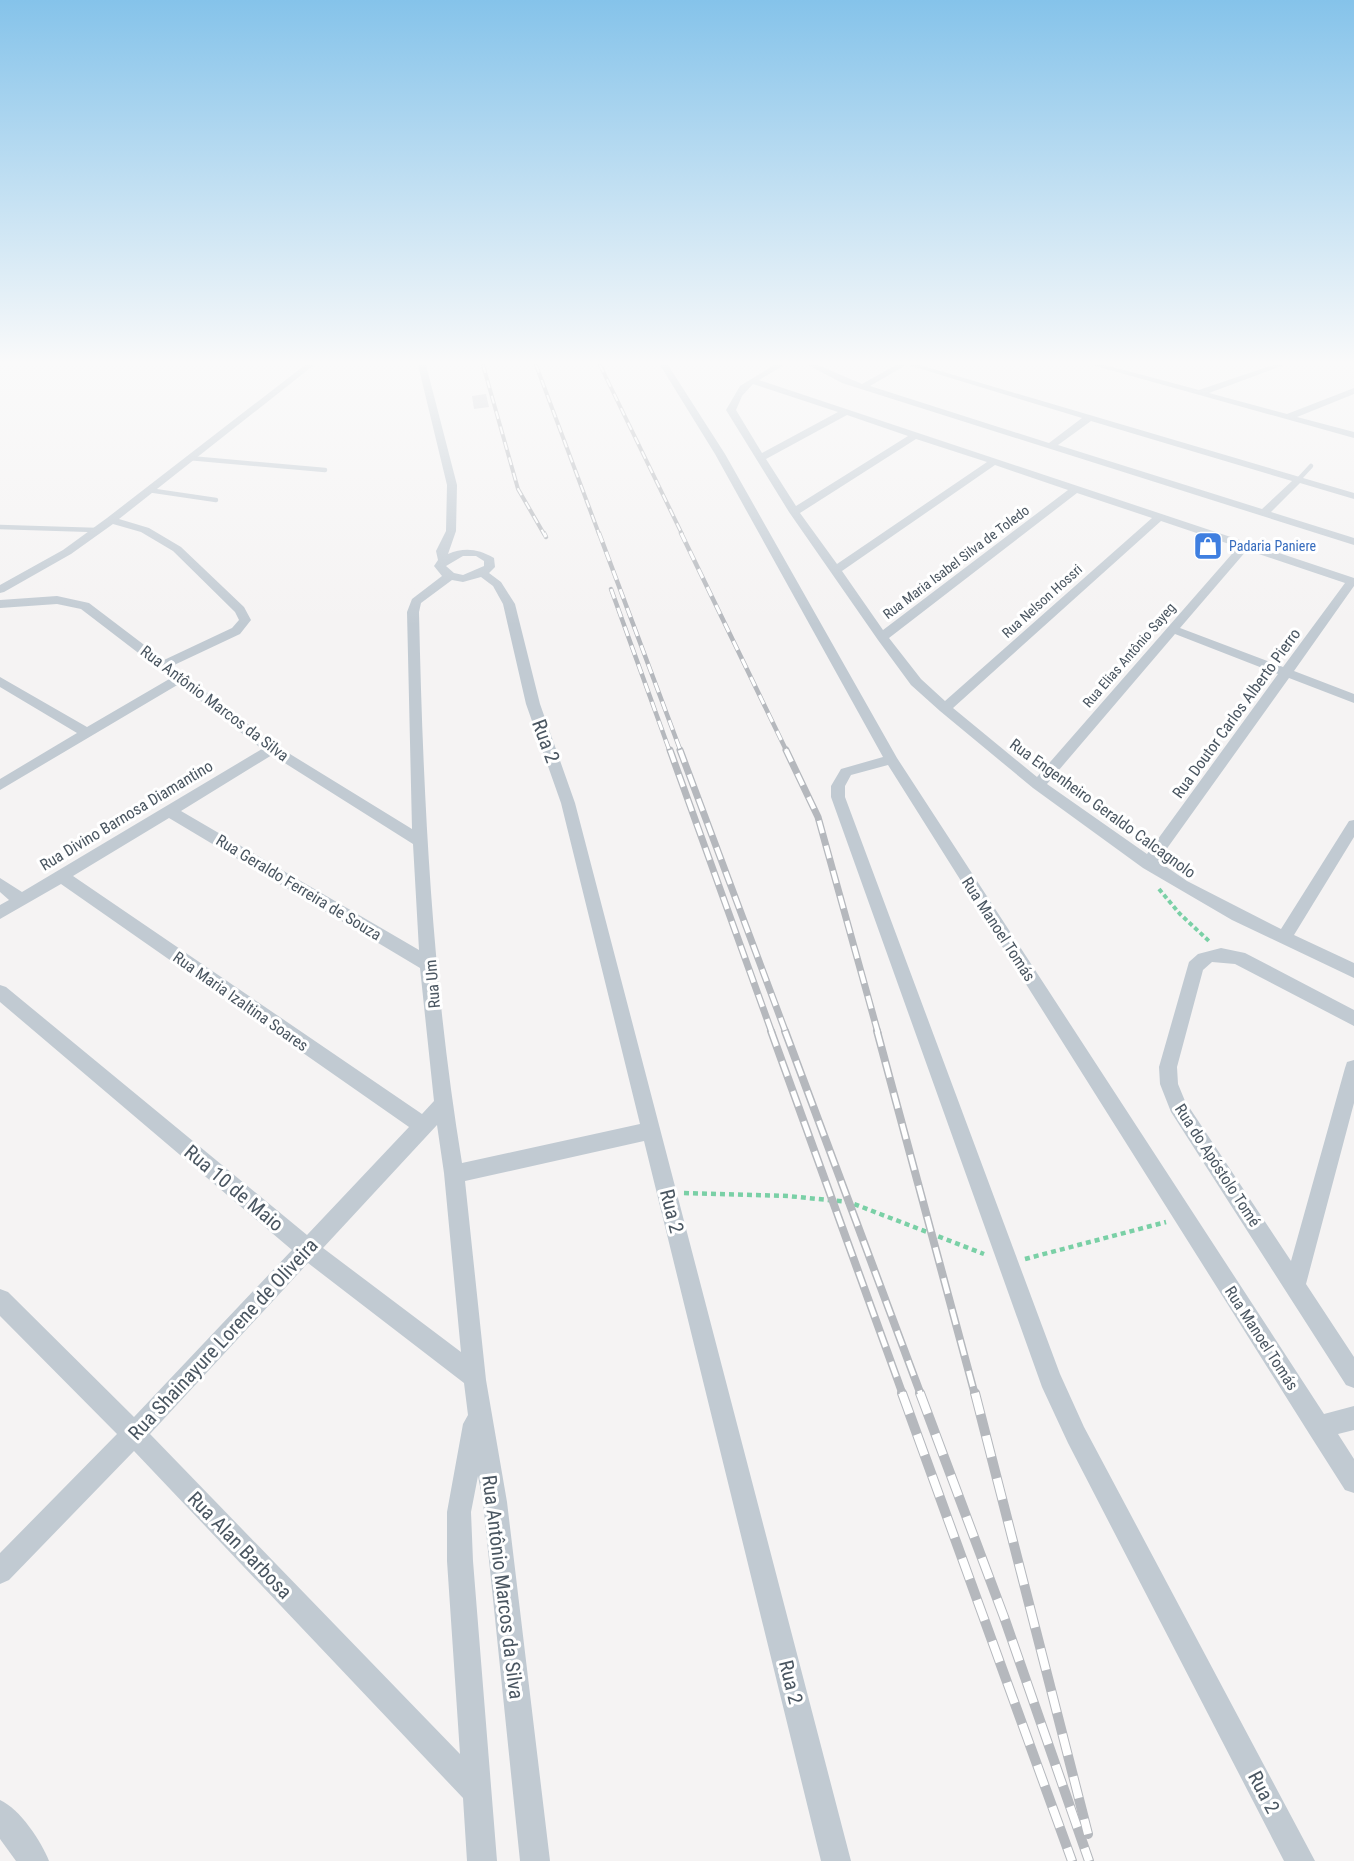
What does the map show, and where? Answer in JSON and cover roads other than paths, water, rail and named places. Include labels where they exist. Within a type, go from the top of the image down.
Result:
[{"type":"street","points":[[0,590],[67,552],[197,452]]},
{"type":"street","points":[[444,452],[452,485],[451,531],[442,551],[447,568],[466,578],[482,573],[489,567],[489,560],[483,555],[472,552],[451,555],[447,568]]},
{"type":"street","name":"Rua Manoel Tomás","points":[[719,452],[891,759],[1354,1481]]},
{"type":"street","name":"Rua Engenheiro Geraldo Calcagnolo","points":[[756,452],[794,512],[882,638],[916,682],[945,708],[1038,785],[1148,864],[1181,885],[1354,971]]},
{"type":"street","points":[[760,458],[772,452]]},
{"type":"street","points":[[794,512],[889,452]]},
{"type":"street","points":[[967,452],[1353,582]]},
{"type":"street","points":[[1073,452],[1354,542]]},
{"type":"street","points":[[1206,452],[1354,496]]},
{"type":"street","points":[[836,570],[995,461]]},
{"type":"street","points":[[1263,514],[1299,480]]},
{"type":"street","name":"Rua Maria Isabel Silva de Toledo","points":[[882,638],[1076,489]]},
{"type":"street","name":"Rua Nelson Hossri","points":[[945,708],[1159,517]]},
{"type":"street","points":[[111,520],[145,530],[177,549],[194,568],[240,610],[244,617],[245,620],[236,631],[164,665]]},
{"type":"street","points":[[451,531],[472,552]]},
{"type":"street","name":"Rua Elias Antônio Sayeg","points":[[1038,785],[1244,546]]},
{"type":"street","name":"Rua Um","points":[[447,568],[416,601],[413,612],[421,842],[443,1105],[454,1174],[478,1408]]},
{"type":"street","name":"Rua 2","points":[[482,573],[497,584],[509,604],[533,704],[568,803],[836,1861]]},
{"type":"street","name":"Rua Doutor Carlos Alberto Pierro","points":[[1148,864],[1353,582]]},
{"type":"street","name":"Rua Antônio Marcos da Silva","points":[[0,603],[57,600],[85,606],[181,677],[272,749],[421,842]]},
{"type":"street","points":[[1172,629],[1354,699]]},
{"type":"street","points":[[0,785],[181,677]]},
{"type":"street","points":[[0,681],[86,732]]},
{"type":"street","name":"Rua Divino Barnosa Diamantino","points":[[0,913],[272,749]]},
{"type":"street","name":"Rua 2","points":[[891,759],[846,772],[838,786],[838,797],[1050,1379],[1076,1435],[1300,1861]]},
{"type":"street","name":"Rua Geraldo Ferreira de Souza","points":[[168,810],[430,965]]},
{"type":"street","points":[[1284,938],[1354,825]]},
{"type":"street","name":"Rua Maria Izaltina Soares","points":[[60,875],[423,1126]]},
{"type":"street","points":[[0,884],[21,900]]},
{"type":"street","name":"Rua do Apóstolo Tomé","points":[[1354,1019],[1255,965],[1221,954],[1205,956],[1195,967],[1168,1067],[1169,1084],[1178,1106],[1354,1377]]},
{"type":"street","name":"Rua 10 de Maio","points":[[0,992],[308,1250],[473,1376]]},
{"type":"street","points":[[1296,1286],[1354,1068]]},
{"type":"street","name":"Rua Shainayure Lorene de Oliveira","points":[[0,1571],[134,1434],[443,1105]]},
{"type":"street","points":[[454,1174],[652,1130]]},
{"type":"street","name":"Rua Alan Barbosa","points":[[0,1300],[134,1434],[477,1792]]},
{"type":"street","name":"Rua Antônio Marcos da Silva","points":[[478,1408],[459,1512],[459,1561],[482,1861]]},
{"type":"street","name":"Rua Antônio Marcos da Silva","points":[[478,1408],[495,1502],[535,1861]]},
{"type":"street","points":[[1318,1427],[1354,1418]]},
{"type":"street","points":[[0,1815],[34,1861]]},
{"type":"lane","points":[[189,458],[325,470]]},
{"type":"lane","points":[[1299,480],[1311,466]]},
{"type":"lane","points":[[148,490],[216,500]]},
{"type":"lane","points":[[0,527],[96,530]]},
{"type":"railway","points":[[508,452],[518,489],[544,534]]},
{"type":"railway","points":[[568,452],[599,534]]},
{"type":"railway","points":[[642,452],[682,534]]},
{"type":"railway","points":[[544,533],[546,537]]},
{"type":"railway","points":[[599,533],[681,752]]},
{"type":"railway","points":[[681,533],[787,752]]},
{"type":"railway","points":[[611,589],[670,752]]},
{"type":"railway","points":[[670,750],[772,1033]]},
{"type":"railway","points":[[680,750],[786,1033]]},
{"type":"railway","points":[[786,750],[818,817],[878,1033]]},
{"type":"railway","points":[[771,1031],[903,1395]]},
{"type":"railway","points":[[785,1031],[921,1395]]},
{"type":"railway","points":[[877,1031],[975,1395]]},
{"type":"railway","points":[[902,1393],[1072,1861]]},
{"type":"railway","points":[[920,1393],[1004,1617],[1089,1861]]},
{"type":"railway","points":[[975,1393],[1088,1834]]},
{"type":"place","name":"Padaria Paniere","points":[[1208,546]]}]
